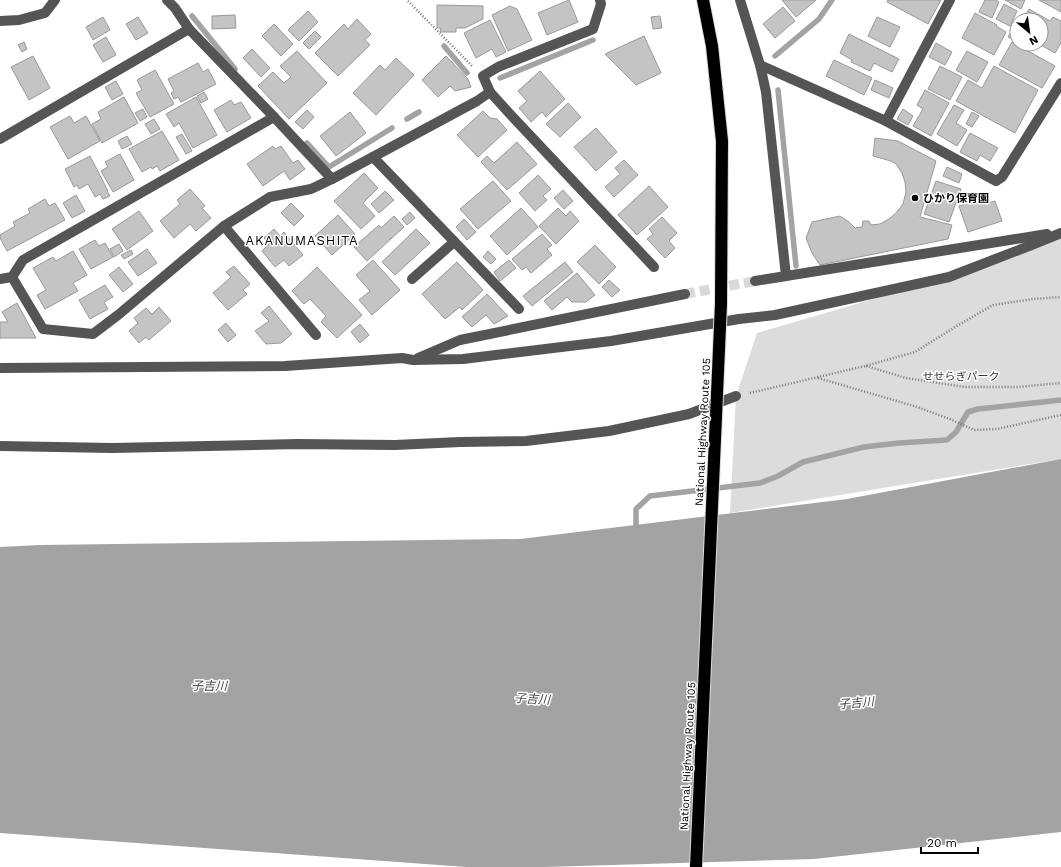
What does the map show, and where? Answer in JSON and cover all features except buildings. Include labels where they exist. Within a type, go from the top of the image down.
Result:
[{"type":"highway","name":"National Highway Route 105","points":[[696,867],[722,304],[722,141],[712,46],[703,0]]},
{"type":"street","points":[[0,21],[19,20],[45,13],[55,0]]},
{"type":"street","points":[[167,0],[175,8],[188,29],[332,179]]},
{"type":"street","points":[[600,0],[592,29],[498,67],[483,76],[490,92],[514,119],[654,268]]},
{"type":"street","points":[[740,0],[760,65],[766,92],[786,276]]},
{"type":"street","points":[[886,121],[950,0]]},
{"type":"street","points":[[0,139],[188,29]]},
{"type":"street","points":[[760,65],[886,121],[996,182],[1002,177],[1061,83]]},
{"type":"street","points":[[12,277],[43,329],[93,334],[118,315],[224,226],[270,197],[311,189],[332,179],[490,92]]},
{"type":"street","points":[[0,279],[12,277],[23,260],[274,117]]},
{"type":"street","points":[[373,157],[519,309]]},
{"type":"street","points":[[224,226],[316,335]]},
{"type":"street","points":[[755,281],[1061,232]]},
{"type":"street","points":[[0,368],[285,366],[402,358],[413,360],[463,359],[595,342],[739,319],[775,315],[949,277],[1061,232]]},
{"type":"street","points":[[412,279],[454,242]]},
{"type":"street","points":[[413,360],[460,340],[685,294]]},
{"type":"street","points":[[0,446],[112,448],[298,444],[395,445],[526,441],[609,431],[689,414],[736,396]]},
{"type":"path","points":[[408,1],[483,76]]},
{"type":"path","points":[[736,396],[865,366],[915,352],[955,327],[993,306],[1033,299],[1061,297]]},
{"type":"path","points":[[865,366],[906,378],[965,387],[1017,387],[1061,383]]},
{"type":"path","points":[[818,377],[914,406],[950,419],[974,430],[996,429],[1061,415]]},
{"type":"green space","name":"せせらぎパーク","points":[[1061,232],[1061,459],[730,513],[736,396],[757,333],[949,277]]},
{"type":"water","name":"子吉川","points":[[1061,459],[1061,832],[814,859],[544,867],[466,867],[0,833],[0,547],[39,545],[520,539],[847,499]]},
{"type":"waterway","points":[[775,56],[819,19],[832,0]]},
{"type":"waterway","points":[[192,16],[235,69]]},
{"type":"waterway","points":[[500,78],[593,40]]},
{"type":"waterway","points":[[444,46],[467,73]]},
{"type":"waterway","points":[[778,90],[796,266]]},
{"type":"waterway","points":[[407,119],[419,112]]},
{"type":"waterway","points":[[307,143],[329,167],[392,128]]},
{"type":"waterway","points":[[636,525],[636,509],[650,496],[760,483],[778,476],[803,462],[864,447],[947,440],[956,432],[968,412],[978,409],[1061,400]]},
{"type":"tunnel","points":[[685,294],[755,281]]},
{"type":"place","name":"ひかり保育園","points":[[915,198]]},
{"type":"district","name":"AKANUMASHITA","points":[[302,240]]}]
